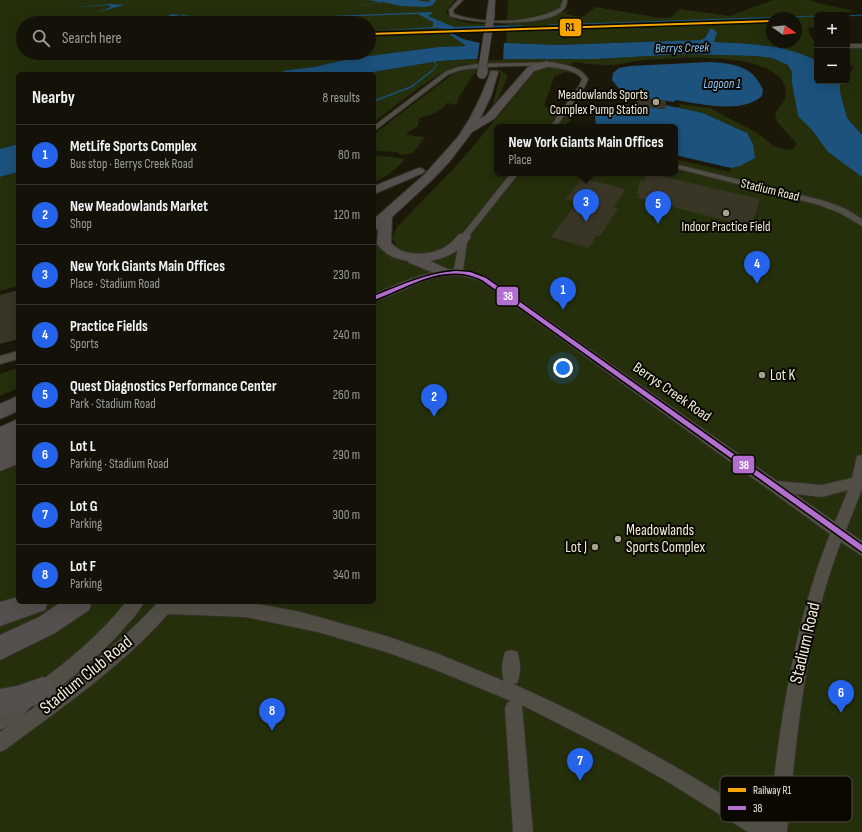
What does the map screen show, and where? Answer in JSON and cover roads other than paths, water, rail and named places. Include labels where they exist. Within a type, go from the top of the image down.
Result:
[{"type":"highway","points":[[479,83],[482,74],[492,0]]},
{"type":"highway","points":[[499,28],[500,13]]},
{"type":"highway","points":[[380,214],[431,174],[467,131],[483,105],[490,88],[497,58]]},
{"type":"highway","points":[[497,109],[502,97],[527,67],[526,64]]},
{"type":"highway","points":[[467,131],[490,117],[531,69],[547,64]]},
{"type":"highway","points":[[376,189],[423,167],[380,214],[384,244],[393,252],[432,266],[443,272]]},
{"type":"highway","points":[[407,257],[427,257],[440,255],[451,250],[464,237]]},
{"type":"highway","points":[[0,412],[16,404]]},
{"type":"highway","points":[[0,435],[16,427]]},
{"type":"highway","points":[[0,450],[16,441]]},
{"type":"highway","points":[[0,463],[16,457]]},
{"type":"highway","points":[[0,614],[32,604]]},
{"type":"highway","points":[[0,648],[54,621],[77,604]]},
{"type":"highway","points":[[0,702],[17,699],[42,690]]},
{"type":"street","points":[[461,0],[451,10],[453,16],[467,21],[488,22],[522,21],[546,17],[562,9],[565,4],[565,0]]},
{"type":"street","points":[[850,46],[862,46]]},
{"type":"street","points":[[376,128],[453,70],[470,66],[526,64],[547,64],[573,69],[582,74],[585,79],[582,86],[555,124]]},
{"type":"street","points":[[560,117],[560,124]]},
{"type":"street","name":"Stadium Road","points":[[678,167],[822,203],[843,211],[862,223]]},
{"type":"street","points":[[376,297],[432,275],[443,272],[458,272],[464,237],[514,176]]},
{"type":"street","name":"Berrys Creek Road","points":[[458,272],[472,274],[488,281],[862,549]]},
{"type":"street","points":[[0,360],[16,356]]},
{"type":"street","name":"Stadium Road","points":[[783,776],[789,723],[800,660],[813,606],[829,555],[858,482],[862,460]]},
{"type":"street","points":[[776,486],[822,491],[858,482]]},
{"type":"street","name":"Stadium Club Road","points":[[0,721],[72,669],[96,648],[134,604]]},
{"type":"street","points":[[166,604],[214,609],[248,609]]},
{"type":"street","name":"Stadium Club Road","points":[[0,743],[98,668],[137,634],[166,604]]},
{"type":"street","points":[[236,604],[248,609],[311,622],[366,637],[444,664],[512,692],[578,723],[654,763],[720,803]]},
{"type":"street","points":[[511,658],[511,677]]},
{"type":"street","points":[[514,708],[523,832]]},
{"type":"street","points":[[750,822],[765,832]]},
{"type":"street","name":"Stadium Road","points":[[777,832],[778,822]]},
{"type":"water","points":[[369,0],[436,1],[431,6],[424,7],[401,6],[383,2],[346,8],[380,2]]},
{"type":"water","points":[[110,4],[124,5],[85,16],[111,7],[108,5],[67,8]]},
{"type":"water","points":[[430,12],[433,13],[428,16],[454,27],[522,26],[449,30],[438,28],[376,31],[433,27],[433,22],[418,14],[331,16]]},
{"type":"water","points":[[173,14],[193,16],[167,16]]},
{"type":"water","name":"Berrys Creek","points":[[710,29],[713,29],[717,33],[714,42],[740,43],[766,46],[766,48],[780,48],[805,55],[814,60],[814,84],[840,84],[840,92],[847,118],[862,135],[862,177],[828,152],[812,130],[798,116],[792,83],[792,72],[788,65],[772,58],[686,54],[595,59],[475,59],[439,61],[373,72],[282,72],[344,60],[376,60],[376,55],[439,47],[466,46],[449,34],[451,33],[463,39],[480,43],[557,45],[700,40],[705,38]]},
{"type":"water","name":"Lagoon 1","points":[[711,62],[735,65],[748,71],[759,82],[763,90],[762,96],[754,102],[732,106],[708,105],[676,100],[674,102],[624,95],[612,80],[613,73],[619,68],[630,66]]},
{"type":"water","points":[[624,104],[664,109],[665,105],[703,113],[747,133],[753,144],[755,158],[740,166],[731,168],[678,156],[678,124],[596,124],[595,116],[609,106],[620,106]]},
{"type":"water","points":[[16,145],[16,173],[0,177],[0,149]]},
{"type":"waterway","points":[[850,16],[862,15]]},
{"type":"waterway","points":[[549,25],[814,16]]},
{"type":"waterway","points":[[432,60],[437,65],[433,70]]},
{"type":"waterway","points":[[376,100],[411,87],[433,70]]},
{"type":"rail line","name":"R1","points":[[376,34],[766,21]]},
{"type":"place","name":"Meadowlands Sports Complex Pump Station","points":[[656,102]]},
{"type":"place","name":"Indoor Practice Field","points":[[726,213]]},
{"type":"place","name":"New York Giants Main Offices","points":[[586,222]]},
{"type":"place","name":"Quest Diagnostics Performance Center","points":[[658,224]]},
{"type":"place","name":"Practice Fields","points":[[757,284]]},
{"type":"place","name":"MetLife Sports Complex","points":[[563,310]]},
{"type":"place","name":"Lot K","points":[[762,375]]},
{"type":"place","name":"New Meadowlands Market","points":[[434,417]]},
{"type":"place","name":"Meadowlands Sports Complex","points":[[618,539]]},
{"type":"place","name":"Lot J","points":[[595,547]]},
{"type":"place","name":"Lot L","points":[[841,713]]},
{"type":"place","name":"Lot F","points":[[272,731]]},
{"type":"place","name":"Lot G","points":[[580,781]]}]
